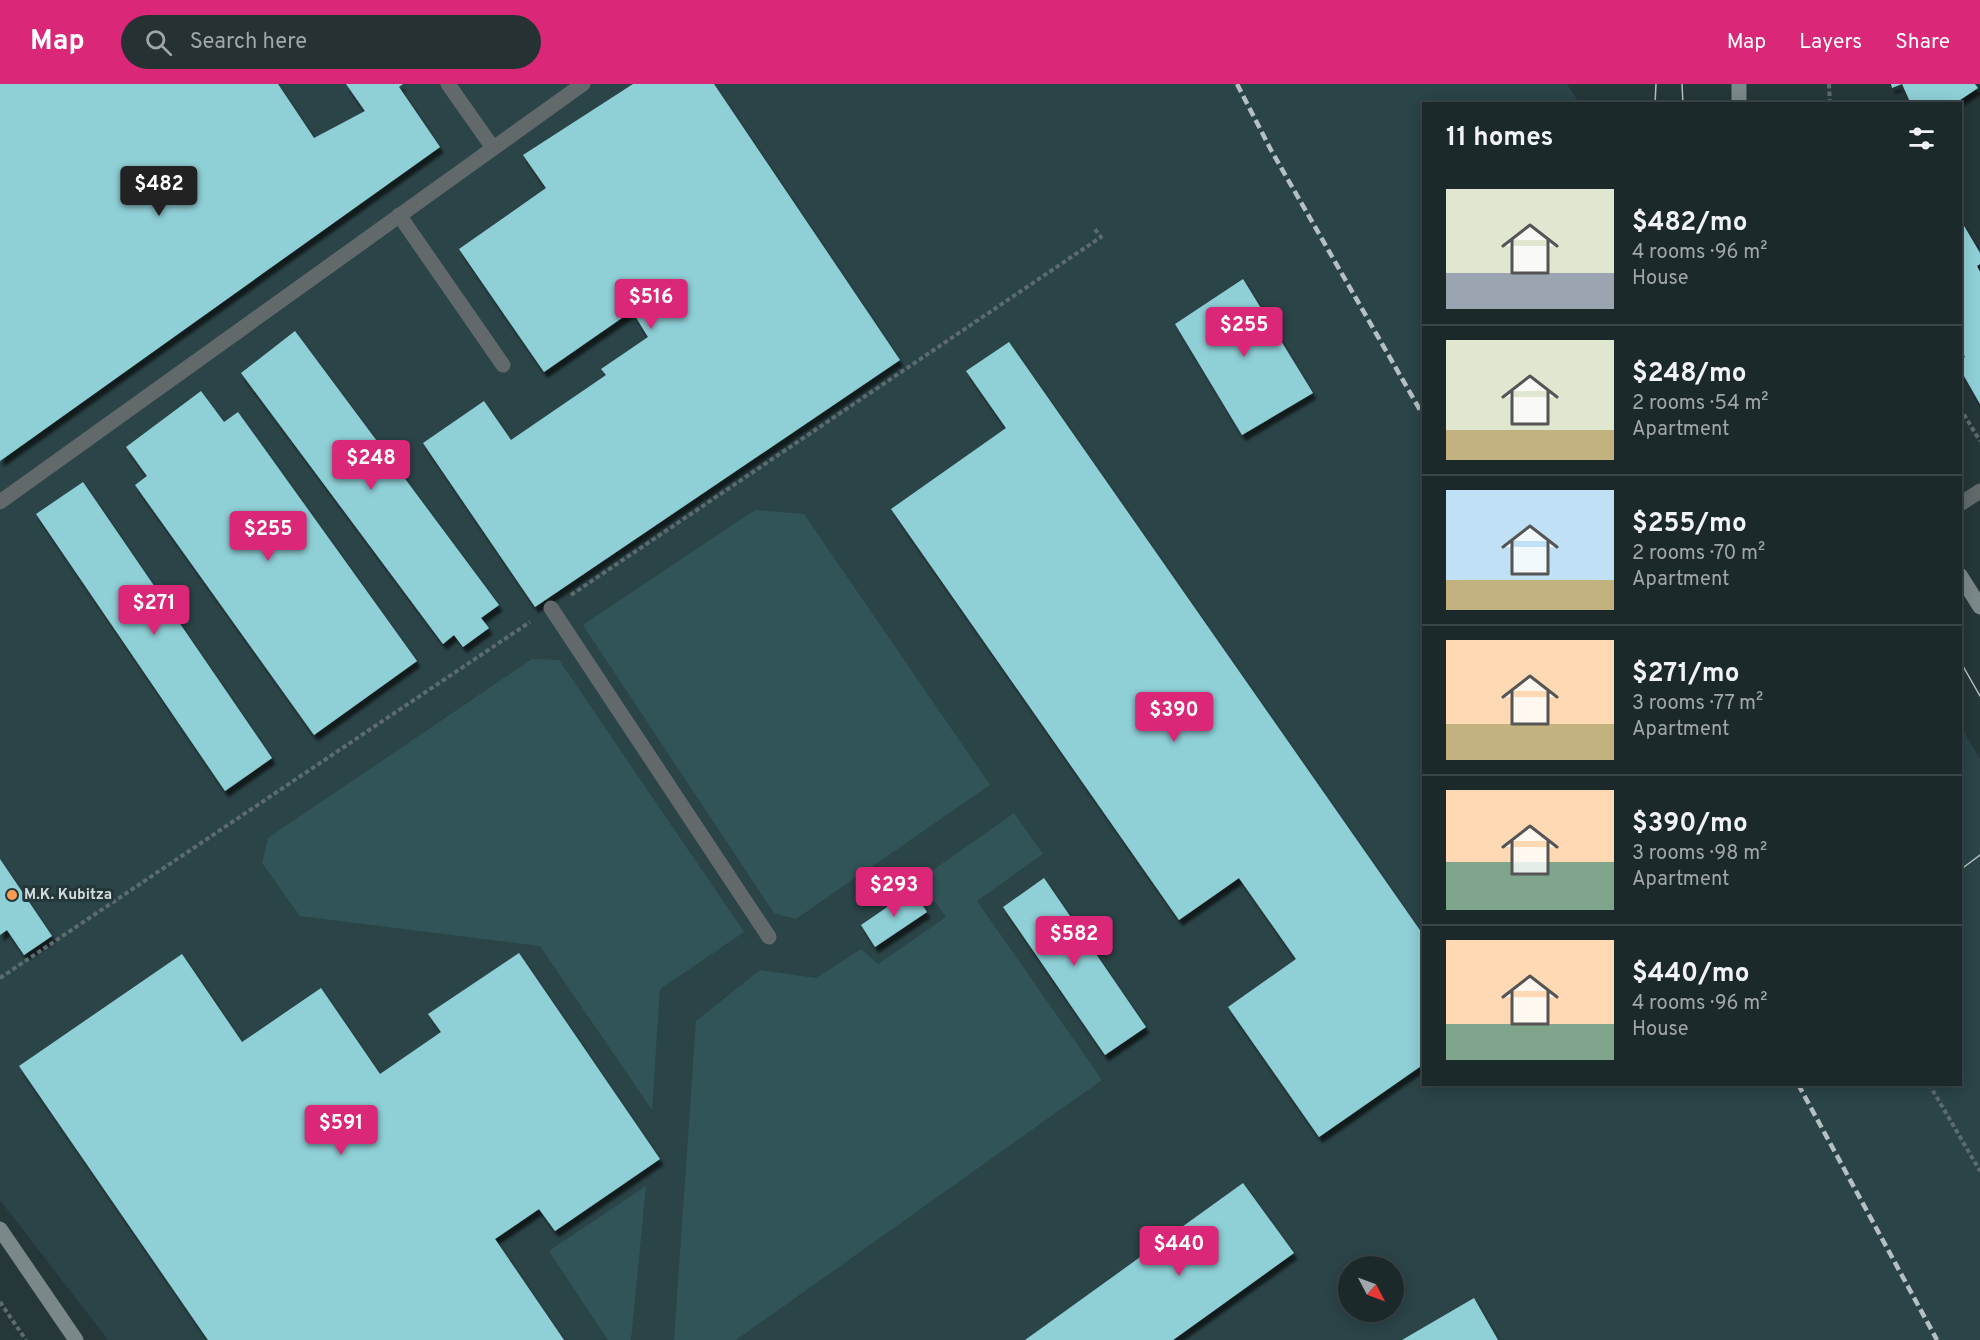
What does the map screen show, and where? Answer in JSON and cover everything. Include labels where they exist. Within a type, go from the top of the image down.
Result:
[{"type":"main road","points":[[1739,84],[1739,102]]},
{"type":"main road","points":[[1962,578],[1980,607]]},
{"type":"main road","points":[[0,1229],[76,1340]]},
{"type":"street","points":[[448,84],[493,147]]},
{"type":"street","points":[[0,502],[583,84]]},
{"type":"street","points":[[399,215],[503,365]]},
{"type":"street","points":[[1962,503],[1980,492]]},
{"type":"street","points":[[551,608],[769,937]]},
{"type":"path","points":[[1829,84],[1830,102]]},
{"type":"path","points":[[1962,411],[1980,441]]},
{"type":"path","points":[[1930,1086],[1980,1171]]},
{"type":"path","points":[[0,1302],[26,1340]]},
{"type":"shaded area","points":[[0,84],[1567,84],[1578,102],[1422,102],[1422,1086],[1962,1086],[1962,729],[1980,759],[1980,1340],[108,1340],[0,1200]]},
{"type":"shaded area","points":[[755,510],[804,514],[990,785],[796,919],[774,913],[583,625]]},
{"type":"shaded area","points":[[532,659],[559,660],[744,932],[660,989],[652,1110],[540,946],[300,916],[262,863],[268,838]]},
{"type":"shaded area","points":[[1014,813],[1043,854],[977,901],[1102,1080],[736,1340],[674,1340],[696,1021],[760,970],[816,978],[861,949],[878,964],[946,917],[919,880]]},
{"type":"shaded area","points":[[646,1186],[631,1340],[608,1340],[549,1251]]},
{"type":"building","points":[[0,84],[278,84],[314,138],[365,111],[346,84],[403,84],[399,87],[440,147],[0,461]]},
{"type":"building","points":[[633,84],[714,84],[900,360],[535,607],[423,443],[484,401],[511,440],[606,375],[601,369],[648,337],[632,311],[544,372],[459,249],[546,188],[523,155]]},
{"type":"building","points":[[1902,84],[1975,84],[1978,88],[1957,102],[1910,102]]},
{"type":"building","points":[[1962,222],[1980,253],[1980,264],[1977,266],[1980,272],[1980,404],[1962,372],[1962,359],[1965,357],[1962,352]]},
{"type":"building","points":[[1243,279],[1313,393],[1242,435],[1175,324]]},
{"type":"building","points":[[295,331],[499,605],[481,618],[489,628],[463,647],[454,635],[443,644],[241,373]]},
{"type":"building","points":[[1009,342],[1422,933],[1422,1065],[1319,1137],[1228,1007],[1296,959],[1239,878],[1179,920],[891,509],[1006,428],[966,371]]},
{"type":"building","points":[[201,391],[224,422],[238,412],[417,661],[314,735],[135,485],[147,476],[126,447]]},
{"type":"building","points":[[83,482],[272,758],[225,791],[36,514]]},
{"type":"building","name":"M.K. Kubitza","points":[[0,859],[52,936],[24,955],[7,930],[0,935]]},
{"type":"building","points":[[1044,878],[1146,1027],[1105,1055],[1003,907]]},
{"type":"building","points":[[912,890],[927,912],[875,947],[861,925]]},
{"type":"building","points":[[519,953],[660,1159],[555,1231],[539,1209],[495,1239],[564,1340],[208,1340],[19,1066],[182,954],[242,1042],[321,988],[380,1074],[441,1032],[428,1014]]},
{"type":"building","points":[[1243,1183],[1294,1253],[1173,1340],[1025,1340]]},
{"type":"building","points":[[1474,1298],[1498,1340],[1402,1340]]},
{"type":"tram line","points":[[1655,102],[1656,84]]},
{"type":"tram line","points":[[1682,84],[1683,102]]},
{"type":"tram line","points":[[1962,664],[1980,696]]},
{"type":"tram line","points":[[1962,868],[1980,855]]},
{"type":"railway","points":[[1237,84],[1271,150],[1422,414]]},
{"type":"railway","points":[[1799,1086],[1937,1340]]},
{"type":"place","name":"M.K. Kubitza","points":[[12,895]]}]
